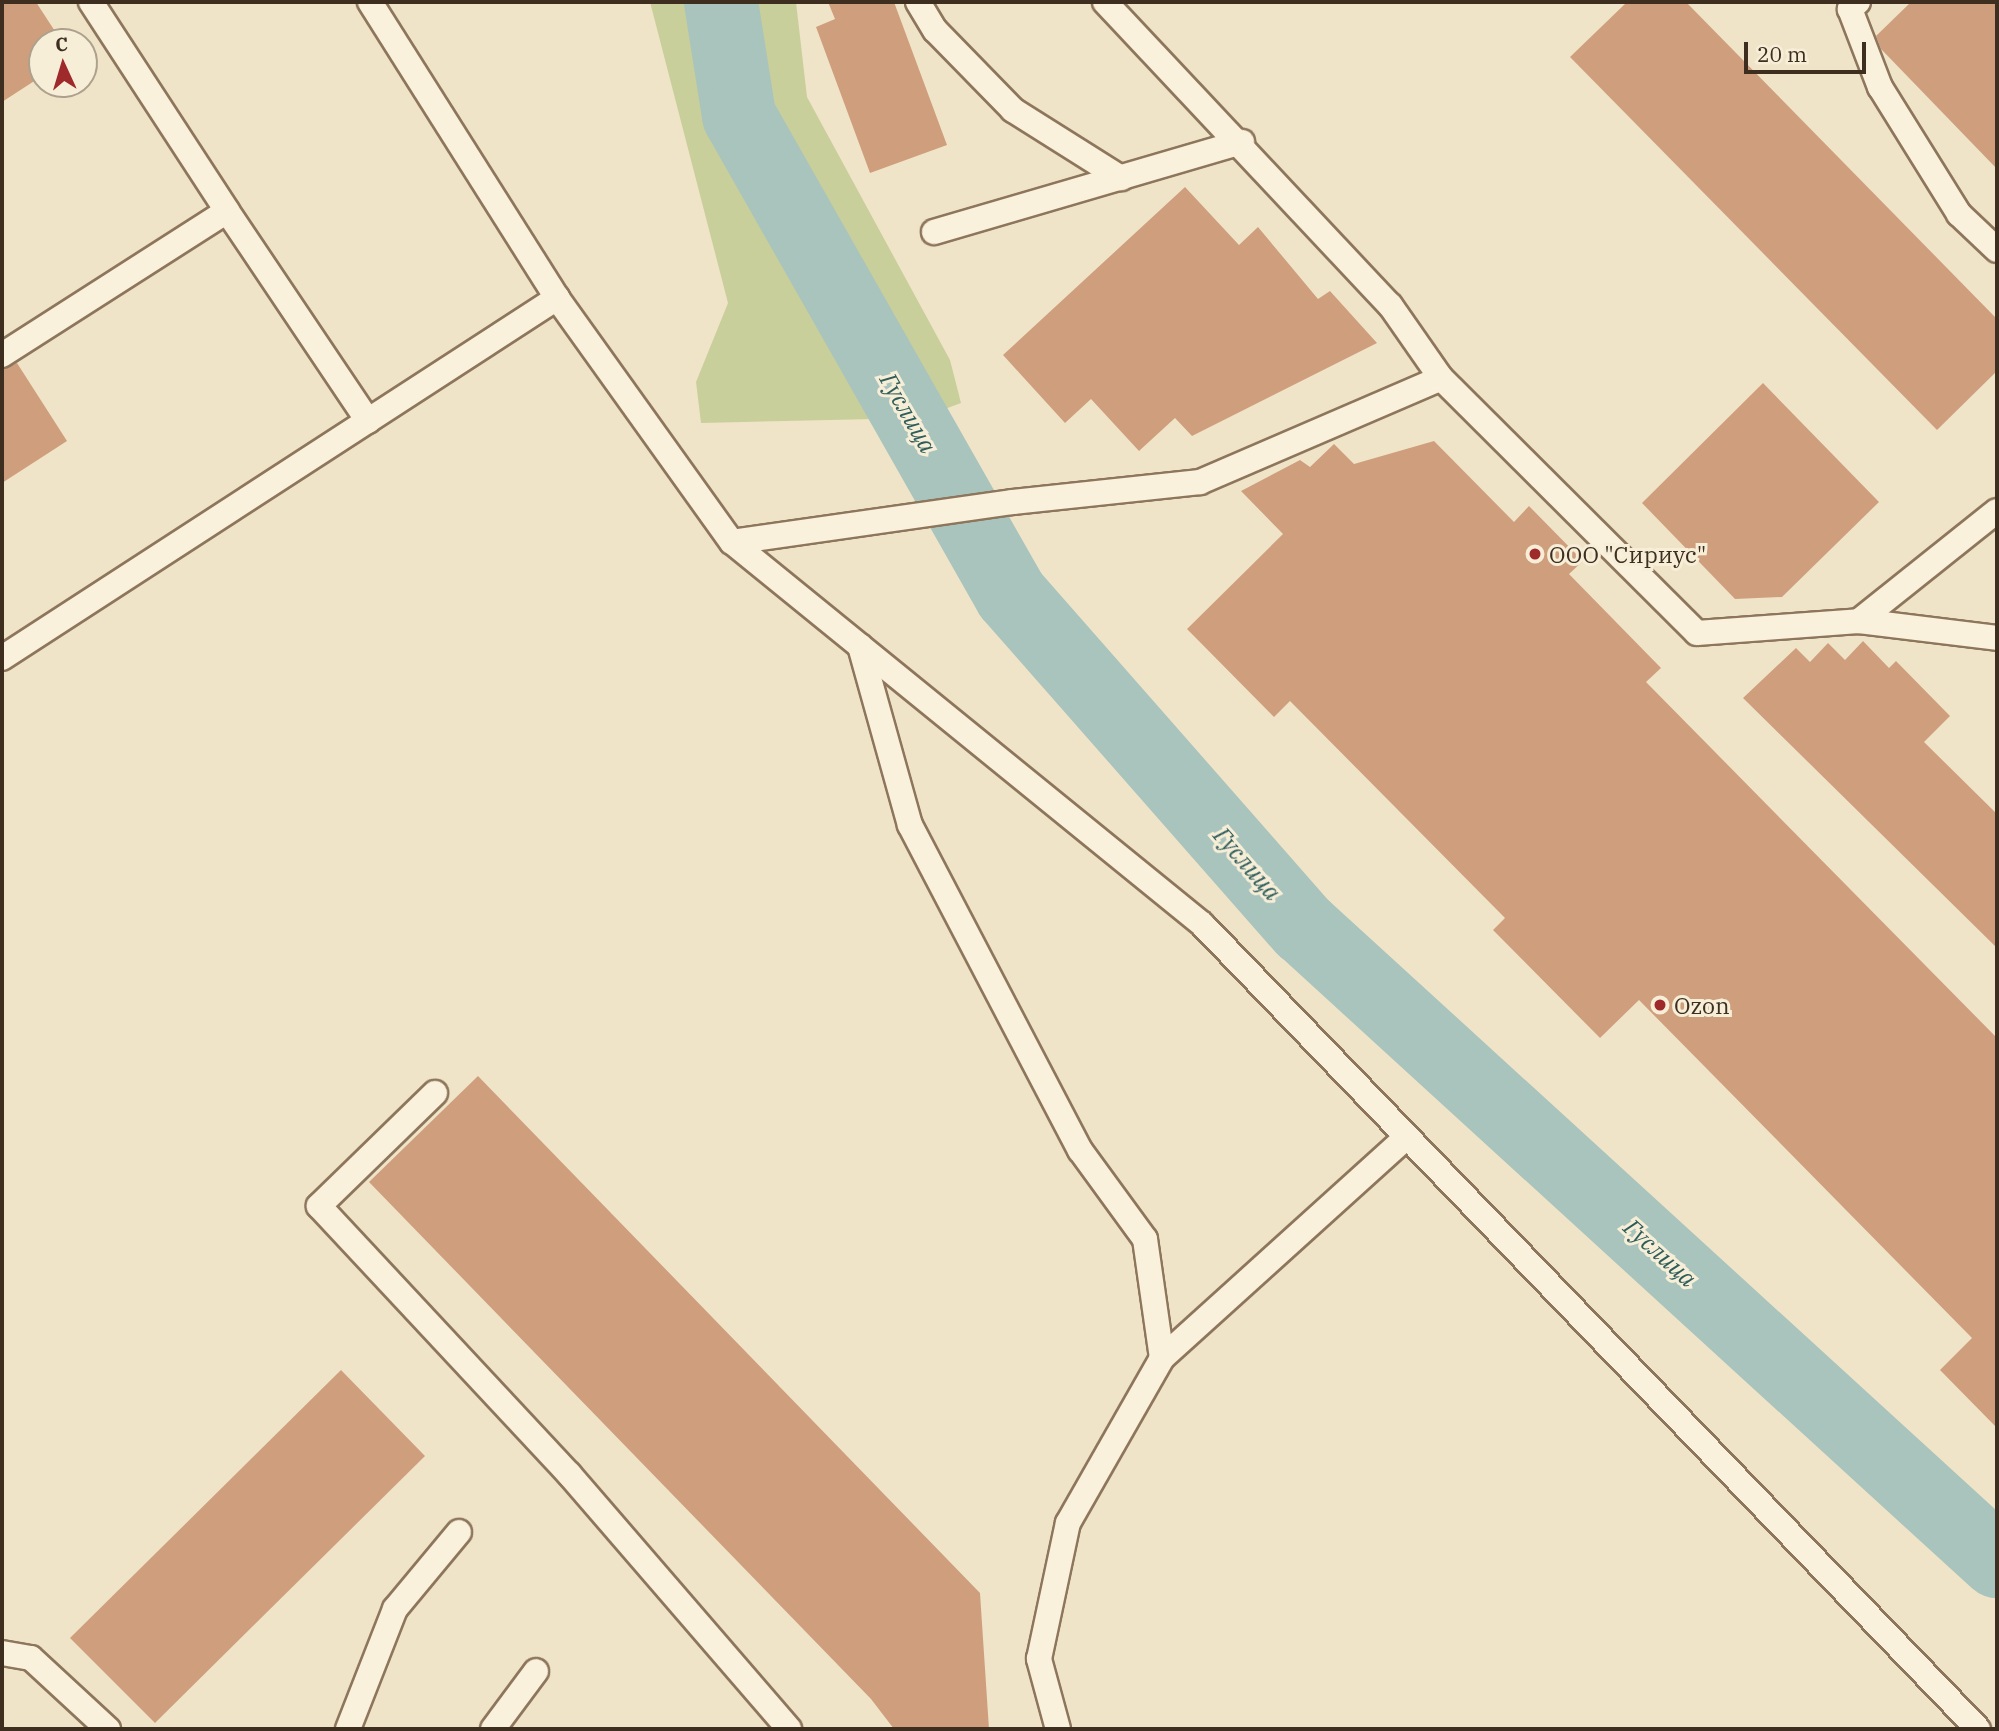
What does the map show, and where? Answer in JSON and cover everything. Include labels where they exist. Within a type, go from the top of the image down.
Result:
[{"type":"lane","points":[[91,2],[368,421]]},
{"type":"lane","points":[[370,2],[557,298],[732,542],[1202,924],[1404,1139],[1978,1729]]},
{"type":"lane","points":[[918,2],[935,30],[1013,110],[1121,178]]},
{"type":"lane","points":[[1105,2],[1242,142],[1391,304],[1441,378],[1697,633],[1859,621],[1997,638]]},
{"type":"lane","points":[[1858,2],[1850,9],[1880,87],[1959,215],[1997,250]]},
{"type":"lane","points":[[934,232],[1242,142]]},
{"type":"lane","points":[[2,355],[227,211]]},
{"type":"lane","points":[[2,658],[557,298]]},
{"type":"lane","points":[[732,542],[834,524],[1200,482],[1441,378]]},
{"type":"lane","points":[[1859,621],[1997,511]]},
{"type":"lane","points":[[860,646],[910,825],[1080,1150],[1145,1239],[1162,1358]]},
{"type":"lane","points":[[435,1093],[319,1206],[569,1474],[789,1729]]},
{"type":"lane","points":[[1058,1729],[1039,1659],[1068,1522],[1162,1358],[1404,1139]]},
{"type":"lane","points":[[348,1729],[395,1609],[459,1532]]},
{"type":"lane","points":[[2,1653],[31,1658],[108,1729]]},
{"type":"lane","points":[[493,1729],[536,1671]]},
{"type":"green space","points":[[650,2],[796,2],[807,97],[950,360],[961,403],[921,418],[701,423],[696,382],[728,303]]},
{"type":"building","points":[[2,2],[36,2],[53,28],[28,28],[28,85],[2,102]]},
{"type":"building","points":[[828,2],[894,2],[947,145],[870,173],[816,27],[835,19]]},
{"type":"building","points":[[1627,2],[1686,2],[1997,319],[1997,371],[1937,430],[1570,57]]},
{"type":"building","points":[[1911,2],[1997,2],[1997,169],[1881,49],[1876,36]]},
{"type":"building","points":[[1185,187],[1239,245],[1258,227],[1318,299],[1330,291],[1377,343],[1192,436],[1175,418],[1139,451],[1091,399],[1065,423],[1003,355]]},
{"type":"building","points":[[17,363],[67,441],[2,483],[2,370]]},
{"type":"building","points":[[1763,383],[1879,502],[1782,597],[1735,599],[1642,503]]},
{"type":"building","points":[[1434,441],[1514,522],[1529,506],[1583,561],[1569,574],[1661,668],[1646,682],[1997,1038],[1997,1428],[1940,1370],[1972,1338],[1639,1000],[1600,1038],[1493,930],[1505,918],[1290,701],[1274,717],[1187,629],[1283,534],[1241,491],[1300,460],[1310,467],[1334,444],[1354,464]]},
{"type":"building","points":[[1863,641],[1889,668],[1896,661],[1950,716],[1924,742],[1997,814],[1997,948],[1743,698],[1796,648],[1810,662],[1828,643],[1845,660]]},
{"type":"building","points":[[478,1076],[980,1593],[989,1729],[894,1729],[871,1699],[369,1182]]},
{"type":"building","points":[[341,1370],[425,1456],[155,1723],[70,1638]]},
{"type":"waterway","name":"Гуслица","points":[[721,2],[739,116],[1011,595],[1304,928],[1997,1561]]},
{"type":"place","name":"ООО \"Сириус\"","points":[[1535,554]]},
{"type":"place","name":"Ozon","points":[[1660,1005]]}]
